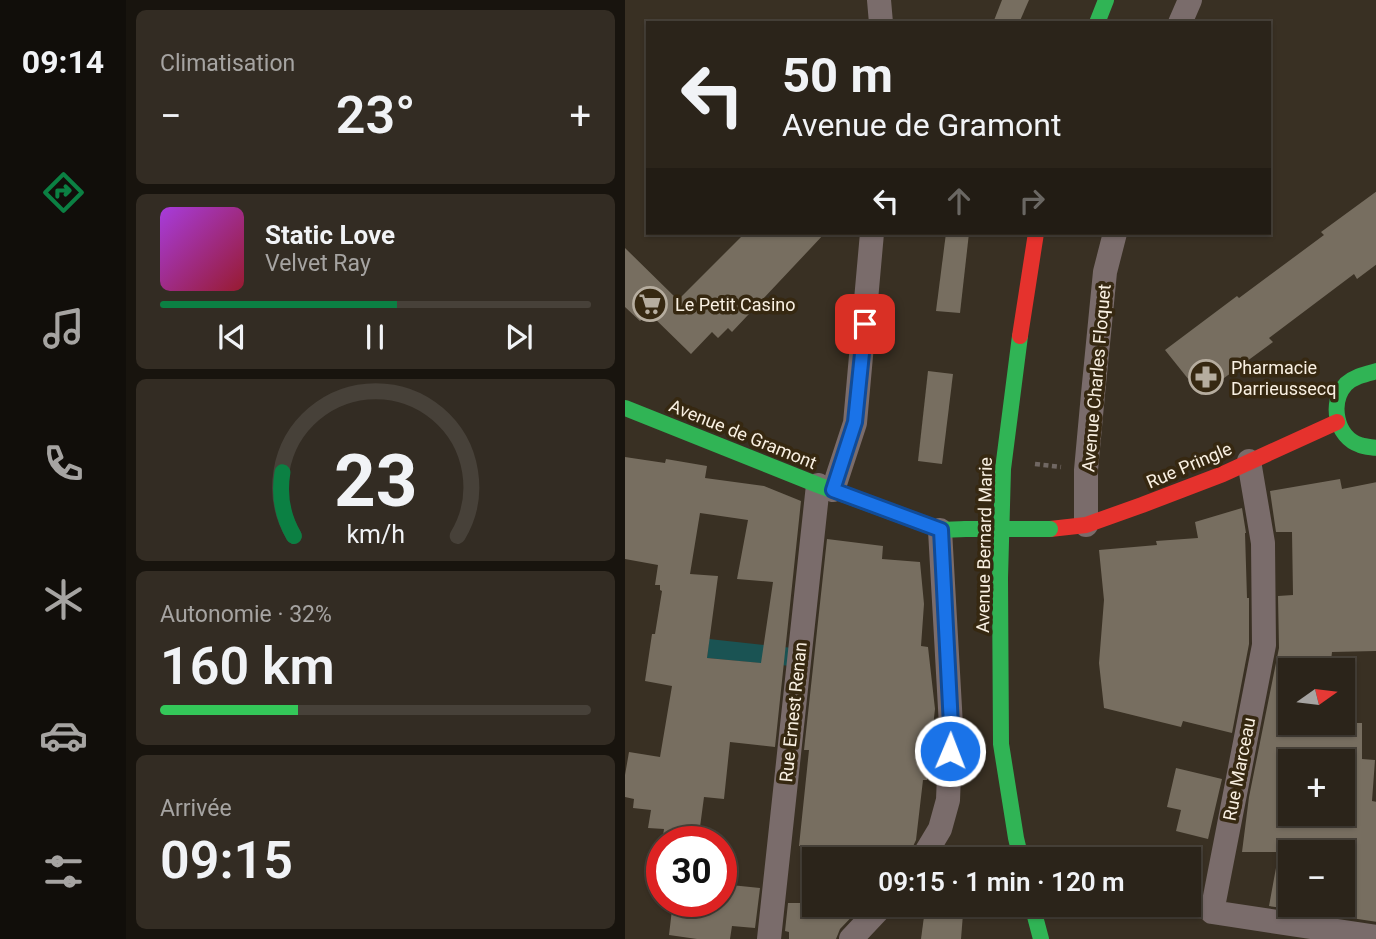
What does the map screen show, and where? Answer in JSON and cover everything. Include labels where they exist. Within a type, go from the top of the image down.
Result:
[{"type":"street","points":[[879,0],[881,21]]},
{"type":"street","points":[[1097,21],[1106,0]]},
{"type":"street","points":[[1181,21],[1190,0]]},
{"type":"street","name":"Rue Ernest Renan","points":[[770,939],[825,487],[855,422],[872,235]]},
{"type":"street","name":"Avenue Bernard Marie","points":[[1018,847],[1001,744],[1000,578],[1004,464],[1036,235]]},
{"type":"street","name":"Avenue Charles Floquet","points":[[1086,525],[1086,470],[1105,272],[1114,235]]},
{"type":"street","points":[[1376,371],[1353,377],[1337,397],[1335,409],[1342,433],[1361,446],[1376,448]]},
{"type":"street","name":"Avenue de Gramont","points":[[625,408],[941,530],[1050,529]]},
{"type":"street","name":"Rue Pringle","points":[[1050,529],[1086,525],[1223,474],[1337,422]]},
{"type":"street","name":"Rue Marceau","points":[[1249,461],[1263,543],[1264,645],[1212,912],[1376,937]]},
{"type":"street","points":[[929,847],[940,829],[948,800],[951,726],[941,530]]},
{"type":"street","points":[[851,939],[872,917]]},
{"type":"street","points":[[1035,917],[1041,939]]},
{"type":"path","points":[[1004,464],[1086,470]]},
{"type":"water","points":[[709,639],[793,648],[791,666],[707,658]]},
{"type":"building","points":[[1002,0],[1029,0],[1020,21],[994,21]]},
{"type":"building","points":[[1377,191],[1377,264],[1357,279],[1354,274],[1269,338],[1273,342],[1201,395],[1165,350],[1324,235],[1321,232]]},
{"type":"building","points":[[743,235],[823,235],[732,332],[728,328],[718,338],[712,332],[691,354],[649,313],[640,321],[625,307],[625,248],[678,300]]},
{"type":"building","points":[[946,235],[969,235],[960,313],[936,311]]},
{"type":"building","points":[[928,371],[953,374],[942,464],[918,461]]},
{"type":"building","points":[[625,457],[665,463],[666,459],[707,466],[705,478],[764,486],[801,501],[775,747],[730,742],[724,799],[704,797],[700,826],[648,826],[651,810],[633,808],[634,799],[625,797],[629,752],[660,757],[672,686],[645,681],[662,591],[660,585],[655,585],[658,565],[625,559]],"holes":[[[700,513],[748,520],[737,579],[773,582],[761,663],[707,658],[718,576],[690,574]]]},
{"type":"building","points":[[1340,479],[1342,489],[1377,482],[1377,651],[1332,652],[1331,658],[1278,658],[1278,735],[1355,735],[1355,723],[1362,723],[1362,759],[1375,760],[1372,801],[1377,802],[1377,922],[1351,918],[1355,917],[1355,840],[1278,840],[1278,852],[1242,852],[1249,797],[1279,648],[1278,596],[1293,595],[1292,532],[1276,532],[1270,491]]},
{"type":"building","points":[[1242,508],[1246,533],[1249,644],[1232,733],[1183,721],[1181,727],[1104,708],[1099,663],[1104,600],[1099,550],[1198,538],[1195,522]]},
{"type":"building","points":[[827,539],[883,546],[882,559],[920,562],[924,604],[921,646],[928,647],[935,709],[927,780],[923,780],[916,840],[913,847],[799,846],[809,750],[804,750]]},
{"type":"building","points":[[1176,768],[1222,779],[1208,839],[1176,831],[1181,810],[1167,807]]},
{"type":"building","points":[[1278,857],[1278,907],[1269,906]]},
{"type":"building","points":[[737,886],[760,888],[755,928],[732,926],[730,939],[697,939],[669,935],[671,917],[737,917]]},
{"type":"building","points":[[788,903],[802,903],[802,917],[852,917],[840,929],[836,939],[789,939],[789,932],[785,931]]},
{"type":"building","points":[[924,917],[963,917],[961,939],[921,939]]},
{"type":"traffic: fast","points":[[1098,21],[1106,0]]},
{"type":"traffic: fast","points":[[1018,847],[1001,744],[1000,578],[1003,469],[1020,336]]},
{"type":"traffic: fast","points":[[1377,371],[1357,377],[1346,384],[1338,400],[1337,410],[1345,435],[1360,445],[1377,448]]},
{"type":"traffic: fast","points":[[625,408],[940,530],[966,529]]},
{"type":"traffic: fast","points":[[966,529],[1050,529]]},
{"type":"traffic: fast","points":[[1035,917],[1041,939]]},
{"type":"traffic: jam","points":[[1020,336],[1036,235]]},
{"type":"traffic: jam","points":[[1050,529],[1086,525],[1142,505],[1223,474],[1337,422]]},
{"type":"place","name":"Le Petit Casino","points":[[650,304]]},
{"type":"place","name":"Pharmacie Darrieussecq","points":[[1206,377]]},
{"type":"route","points":[[865,324],[855,422],[833,490],[941,530],[950,751]]}]
